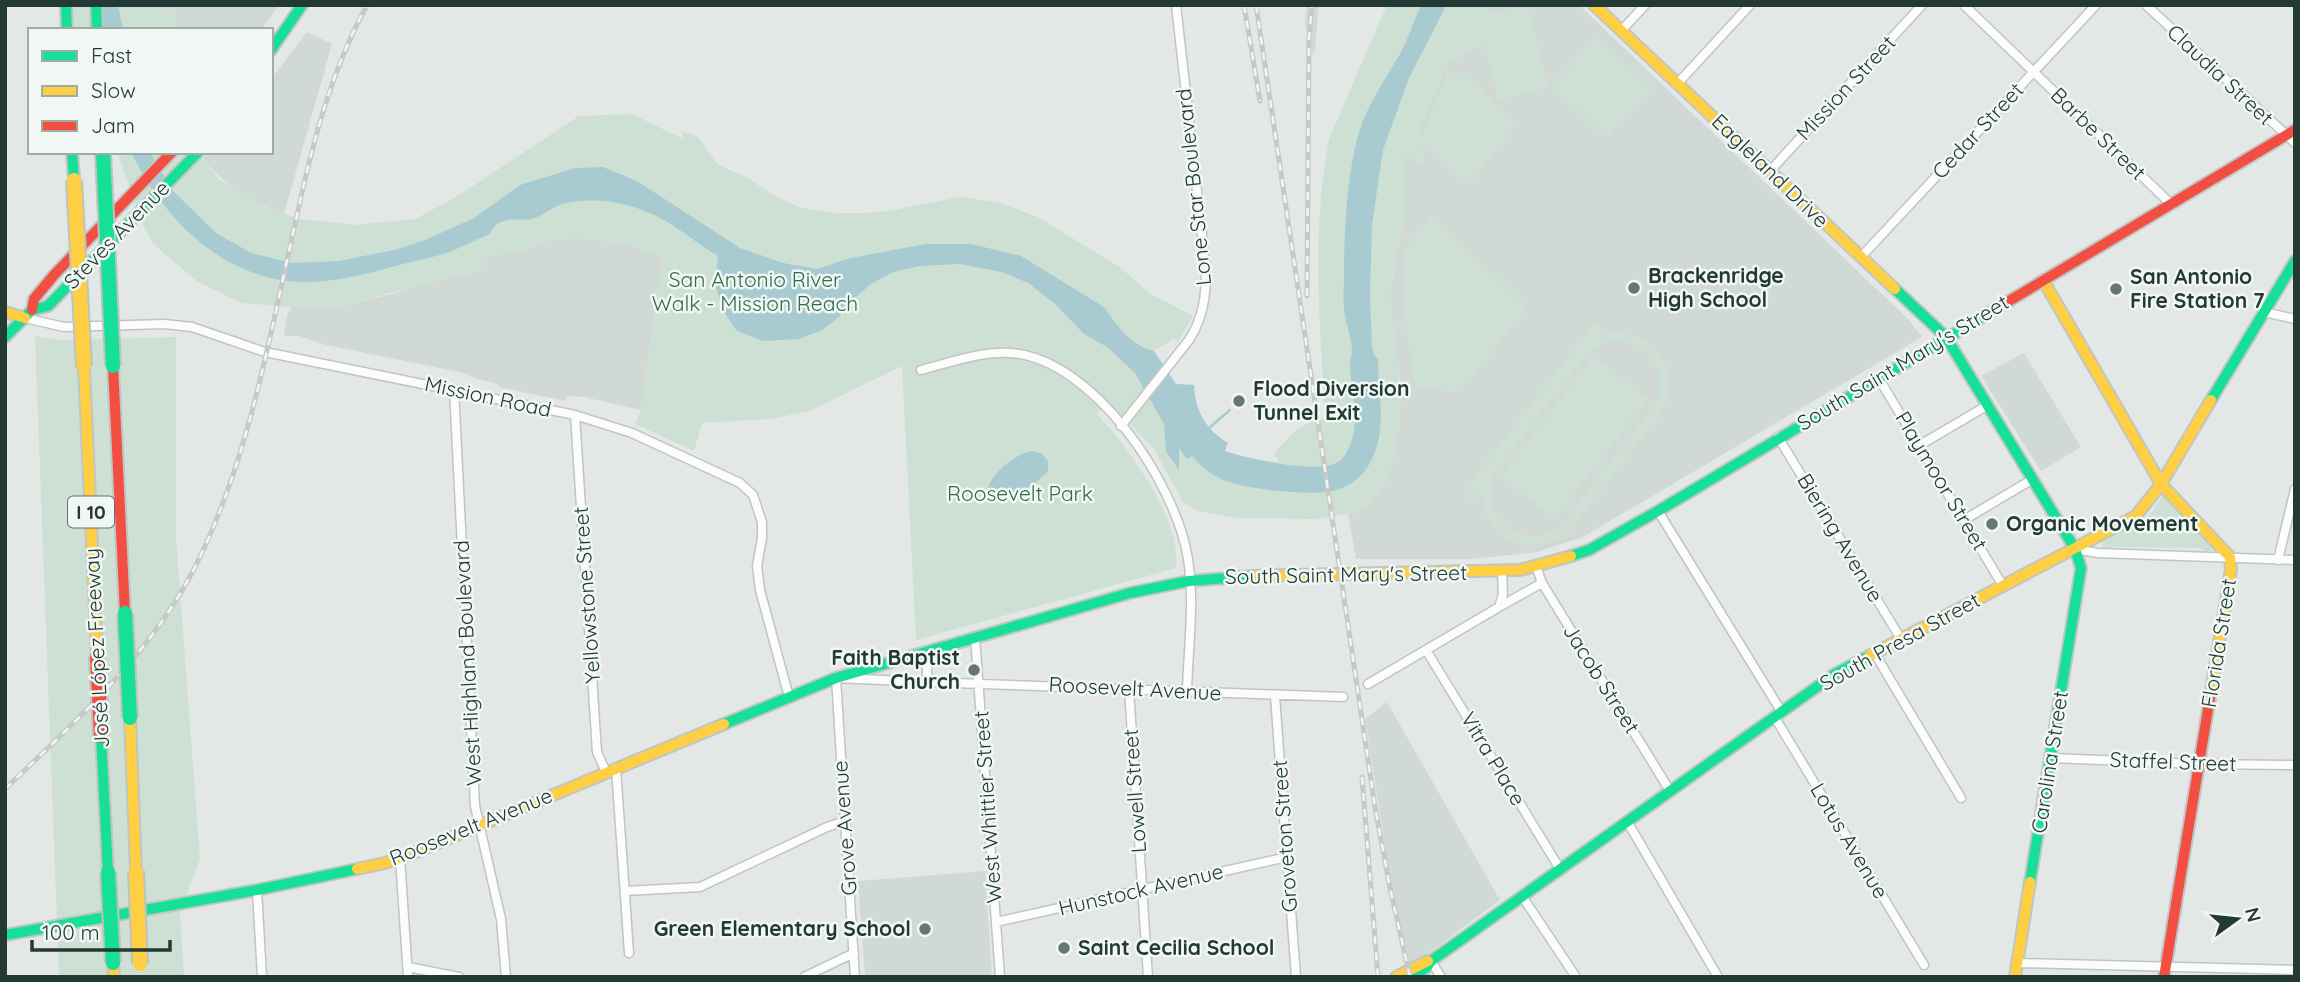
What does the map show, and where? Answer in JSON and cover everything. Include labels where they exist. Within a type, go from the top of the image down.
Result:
[{"type":"main road","points":[[66,5],[68,28]]},
{"type":"main road","points":[[96,5],[97,28]]},
{"type":"main road","points":[[273,47],[302,5]]},
{"type":"main road","name":"Eagleland Drive","points":[[1594,5],[1946,337],[2075,549]]},
{"type":"main road","name":"South Saint Mary's Street","points":[[1189,581],[1237,576],[1502,572],[1536,566],[1589,550],[1878,377],[2292,136]]},
{"type":"main road","name":"José López Freeway","points":[[72,154],[113,970]]},
{"type":"main road","name":"José López Freeway","points":[[103,154],[141,970]]},
{"type":"main road","name":"Steves Avenue","points":[[28,314],[34,299],[170,154]]},
{"type":"main road","name":"Steves Avenue","points":[[5,337],[28,314],[48,306],[193,157]]},
{"type":"main road","name":"South Presa Street","points":[[1413,977],[1431,961],[1835,674],[2136,516],[2161,484],[2295,261]]},
{"type":"main road","name":"Florida Street","points":[[2043,281],[2161,484],[2230,557],[2231,570],[2165,972]]},
{"type":"main road","name":"Mission Road","points":[[5,312],[28,314]]},
{"type":"main road","name":"Carolina Street","points":[[2016,970],[2081,568],[2075,549]]},
{"type":"main road","name":"Roosevelt Avenue","points":[[5,935],[257,890],[400,858],[836,678],[1134,592],[1189,581]]},
{"type":"main road","name":"South Presa Street","points":[[1396,977],[1425,961],[1431,961]]},
{"type":"street","name":"Lone Star Boulevard","points":[[1121,426],[1197,327],[1206,285],[1176,5]]},
{"type":"street","points":[[1621,31],[1645,5]]},
{"type":"street","points":[[1678,83],[1750,5]]},
{"type":"street","name":"Mission Street","points":[[1770,170],[1922,5]]},
{"type":"street","name":"Barbe Street","points":[[1964,5],[2172,205]]},
{"type":"street","name":"Cedar Street","points":[[1861,257],[2096,5]]},
{"type":"street","name":"Claudia Street","points":[[2146,5],[2292,136]]},
{"type":"street","points":[[2263,312],[2295,319]]},
{"type":"street","name":"Mission Road","points":[[28,314],[64,327],[164,324],[192,327],[265,352],[575,415],[655,443],[740,483],[753,495],[762,522],[757,566],[760,590],[789,697]]},
{"type":"street","points":[[921,370],[992,354],[1022,354],[1042,360],[1082,384],[1139,447],[1169,497],[1188,557],[1187,692]]},
{"type":"street","name":"Playmoor Street","points":[[1878,377],[2003,586]]},
{"type":"street","name":"West Highland Boulevard","points":[[454,389],[475,806],[501,919],[506,977]]},
{"type":"street","points":[[1920,445],[1988,405]]},
{"type":"street","name":"Yellowstone Street","points":[[575,415],[597,752],[611,770],[629,953]]},
{"type":"street","name":"Biering Avenue","points":[[1778,437],[1901,639]]},
{"type":"street","points":[[1964,520],[2033,479]]},
{"type":"street","points":[[2278,560],[2295,489]]},
{"type":"street","name":"Lotus Avenue","points":[[1658,511],[1924,965]]},
{"type":"street","points":[[2075,549],[2098,553],[2295,560]]},
{"type":"street","name":"Jacob Street","points":[[1536,566],[1542,583],[1670,791]]},
{"type":"street","points":[[1499,607],[1503,594],[1502,572]]},
{"type":"street","points":[[1368,684],[1542,583]]},
{"type":"street","name":"West Whittier Street","points":[[975,637],[1000,977]]},
{"type":"street","name":"Vitra Place","points":[[1426,650],[1560,869]]},
{"type":"street","points":[[927,651],[927,682]]},
{"type":"street","points":[[1875,654],[1961,797]]},
{"type":"street","name":"Roosevelt Avenue","points":[[836,678],[1343,697]]},
{"type":"street","name":"Grove Avenue","points":[[836,678],[855,977]]},
{"type":"street","name":"Lowell Street","points":[[1129,689],[1147,977]]},
{"type":"street","name":"Groveton Street","points":[[1275,695],[1296,977]]},
{"type":"street","name":"Staffel Street","points":[[2051,758],[2295,765]]},
{"type":"street","points":[[625,891],[700,887],[845,821]]},
{"type":"street","points":[[1627,821],[1718,977]]},
{"type":"street","name":"Hunstock Avenue","points":[[996,922],[1287,857]]},
{"type":"street","points":[[400,858],[408,972],[459,977]]},
{"type":"street","points":[[257,890],[262,977]]},
{"type":"street","points":[[1522,896],[1576,977]]},
{"type":"street","points":[[804,977],[853,953]]},
{"type":"street","points":[[1431,961],[1441,977]]},
{"type":"street","points":[[2016,970],[2295,970]]},
{"type":"shaded area","points":[[174,5],[279,5],[262,28],[177,28]]},
{"type":"shaded area","points":[[1307,5],[1319,5],[1314,57],[1305,23]]},
{"type":"shaded area","name":"Brackenridge High School","points":[[1488,5],[1579,5],[1910,321],[1922,337],[1583,537],[1537,552],[1472,559],[1356,559],[1348,514],[1354,513],[1399,428],[1401,390],[1389,298],[1404,216],[1404,152],[1423,165],[1420,125],[1448,63],[1484,42]]},
{"type":"shaded area","points":[[307,32],[332,44],[284,214],[252,201],[233,189],[202,160],[207,154],[273,154],[273,76]]},
{"type":"shaded area","points":[[578,237],[626,243],[663,257],[641,410],[584,397],[567,396],[566,401],[498,387],[498,384],[464,373],[322,344],[299,336],[284,336],[291,307],[335,307],[396,293],[409,287],[478,271],[489,256],[528,249],[540,241]]},
{"type":"shaded area","points":[[2024,353],[2081,447],[2041,471],[1981,376]]},
{"type":"shaded area","points":[[1387,702],[1500,900],[1418,961],[1409,964],[1392,891],[1365,719]]},
{"type":"shaded area","name":"Green Elementary School","points":[[985,871],[992,977],[865,977],[858,881]]},
{"type":"green space","points":[[63,5],[174,5],[177,28],[71,28]]},
{"type":"green space","name":"San Antonio River Walk - Mission Reach","points":[[1387,5],[1488,5],[1487,15],[1528,5],[1548,88],[1498,100],[1484,42],[1448,63],[1420,125],[1421,139],[1447,73],[1467,73],[1515,126],[1468,185],[1422,141],[1423,166],[1404,153],[1404,216],[1389,298],[1401,390],[1399,428],[1390,473],[1384,486],[1366,507],[1354,513],[1316,519],[1236,518],[1197,511],[1183,502],[1154,449],[1109,402],[1097,414],[1137,465],[1162,507],[1176,549],[1176,568],[916,640],[902,366],[810,411],[770,419],[702,423],[694,451],[635,424],[641,410],[663,257],[626,243],[578,237],[540,241],[528,249],[490,256],[479,271],[335,307],[241,303],[198,282],[153,244],[142,222],[118,154],[200,154],[221,181],[267,208],[301,219],[356,225],[415,219],[456,197],[579,116],[632,114],[683,139],[681,130],[698,137],[718,165],[802,208],[836,213],[864,213],[960,197],[997,202],[1038,217],[1121,268],[1149,293],[1193,316],[1178,342],[1173,339],[1154,351],[1176,384],[1194,385],[1199,411],[1208,426],[1228,443],[1225,451],[1249,459],[1279,462],[1274,454],[1291,435],[1306,424],[1325,418],[1318,278],[1320,208],[1329,139]]},
{"type":"green space","points":[[1597,36],[1652,88],[1607,137],[1552,86]]},
{"type":"green space","points":[[1431,215],[1527,307],[1460,392],[1415,387],[1405,314],[1406,250]]},
{"type":"green space","points":[[1595,323],[1604,330],[1602,334],[1636,336],[1650,344],[1660,355],[1667,368],[1670,383],[1667,399],[1659,416],[1569,531],[1539,545],[1511,541],[1499,533],[1490,522],[1481,491],[1472,500],[1463,493]],"holes":[[[1605,342],[1631,343],[1641,348],[1655,363],[1660,383],[1655,405],[1562,525],[1547,534],[1533,537],[1506,527],[1491,504],[1490,489],[1495,472],[1588,352]]]},
{"type":"green space","points":[[35,336],[60,340],[176,337],[176,537],[200,859],[180,912],[184,977],[59,977]]},
{"type":"green space","points":[[1594,357],[1648,399],[1554,518],[1501,476]]},
{"type":"green space","points":[[2163,495],[2213,546],[2211,551],[2206,552],[2200,548],[2103,548],[2103,540],[2150,515]]},
{"type":"water","points":[[93,5],[118,5],[123,28],[101,28]]},
{"type":"water","points":[[1421,5],[1445,5],[1409,78],[1383,150],[1372,225],[1370,295],[1372,347],[1378,359],[1378,442],[1374,455],[1360,476],[1342,488],[1322,492],[1279,491],[1235,484],[1212,474],[1192,456],[1187,459],[1179,448],[1179,470],[1166,452],[1164,424],[1135,373],[1107,347],[1084,334],[1054,303],[1028,283],[1002,272],[959,264],[920,266],[893,272],[871,284],[853,299],[840,316],[822,330],[799,339],[763,341],[736,330],[722,309],[715,283],[718,256],[653,214],[617,203],[591,200],[561,204],[532,219],[503,221],[493,228],[490,234],[435,256],[375,272],[300,282],[245,270],[198,241],[160,200],[132,154],[151,154],[173,191],[216,233],[251,253],[292,263],[339,261],[398,249],[474,218],[520,185],[575,168],[603,167],[637,181],[740,248],[783,263],[818,269],[846,259],[925,244],[971,244],[1021,256],[1104,307],[1132,340],[1154,351],[1176,384],[1194,385],[1199,411],[1208,426],[1228,443],[1225,451],[1286,465],[1321,466],[1334,464],[1343,458],[1355,424],[1350,365],[1352,350],[1344,296],[1347,202],[1352,163],[1368,109],[1408,36]]},
{"type":"water","points":[[1032,451],[1042,454],[1048,461],[1045,475],[1014,496],[998,500],[992,496],[988,488],[1000,470],[1012,460]]},
{"type":"waterway","points":[[1209,428],[1230,410]]},
{"type":"railway","points":[[5,789],[84,713],[133,659],[176,601],[213,528],[256,398],[309,164],[324,110],[332,83],[367,5]]},
{"type":"railway","points":[[1244,5],[1260,101]]},
{"type":"railway","points":[[1256,5],[1375,807],[1410,977]]},
{"type":"railway","points":[[1307,296],[1309,39],[1312,5]]},
{"type":"railway","points":[[1362,777],[1378,977]]},
{"type":"traffic: fast","points":[[66,5],[67,28]]},
{"type":"traffic: fast","points":[[96,5],[97,28]]},
{"type":"traffic: fast","points":[[273,47],[302,5]]},
{"type":"traffic: fast","points":[[72,154],[74,180]]},
{"type":"traffic: fast","points":[[103,154],[113,366]]},
{"type":"traffic: fast","points":[[5,337],[32,310],[48,306],[196,154]]},
{"type":"traffic: fast","points":[[2211,400],[2295,261]]},
{"type":"traffic: fast","points":[[1895,289],[1946,337],[2075,549],[2081,568],[2030,882]]},
{"type":"traffic: fast","points":[[1571,556],[1589,550],[1658,511],[2004,304]]},
{"type":"traffic: fast","points":[[724,724],[836,678],[1130,593],[1189,581],[1253,576]]},
{"type":"traffic: fast","points":[[125,613],[130,718]]},
{"type":"traffic: fast","points":[[1413,977],[1431,961],[1835,674],[1869,656]]},
{"type":"traffic: fast","points":[[101,736],[108,872]]},
{"type":"traffic: fast","points":[[5,935],[257,890],[357,869]]},
{"type":"traffic: fast","points":[[108,872],[113,963]]},
{"type":"traffic: slow","points":[[1594,5],[1895,289]]},
{"type":"traffic: slow","points":[[74,180],[84,367]]},
{"type":"traffic: slow","points":[[2043,280],[2161,484],[2230,557],[2231,570],[2211,691]]},
{"type":"traffic: slow","points":[[5,312],[25,318]]},
{"type":"traffic: slow","points":[[84,367],[97,656]]},
{"type":"traffic: slow","points":[[1869,656],[2136,516],[2161,484],[2211,400]]},
{"type":"traffic: slow","points":[[1253,576],[1520,570],[1571,556]]},
{"type":"traffic: slow","points":[[130,718],[136,871]]},
{"type":"traffic: slow","points":[[357,869],[416,852],[724,724]]},
{"type":"traffic: slow","points":[[136,871],[140,964]]},
{"type":"traffic: slow","points":[[2015,977],[2030,882]]},
{"type":"traffic: slow","points":[[1396,977],[1428,961]]},
{"type":"traffic: slow","points":[[113,963],[114,977]]},
{"type":"traffic: jam","points":[[2004,304],[2295,130]]},
{"type":"traffic: jam","points":[[32,310],[34,299],[54,275],[170,154]]},
{"type":"traffic: jam","points":[[113,366],[125,613]]},
{"type":"traffic: jam","points":[[97,656],[101,736]]},
{"type":"traffic: jam","points":[[2164,977],[2211,691]]},
{"type":"place","name":"Brackenridge High School","points":[[1634,288]]},
{"type":"place","name":"San Antonio Fire Station 7","points":[[2116,289]]},
{"type":"place","name":"Flood Diversion Tunnel Exit","points":[[1239,401]]},
{"type":"place","name":"Organic Movement","points":[[1992,524]]},
{"type":"place","name":"Faith Baptist Church","points":[[974,670]]},
{"type":"place","name":"Green Elementary School","points":[[925,929]]},
{"type":"place","name":"Saint Cecilia School","points":[[1064,948]]},
{"type":"park label","name":"Roosevelt Park","points":[[1020,494]]}]
